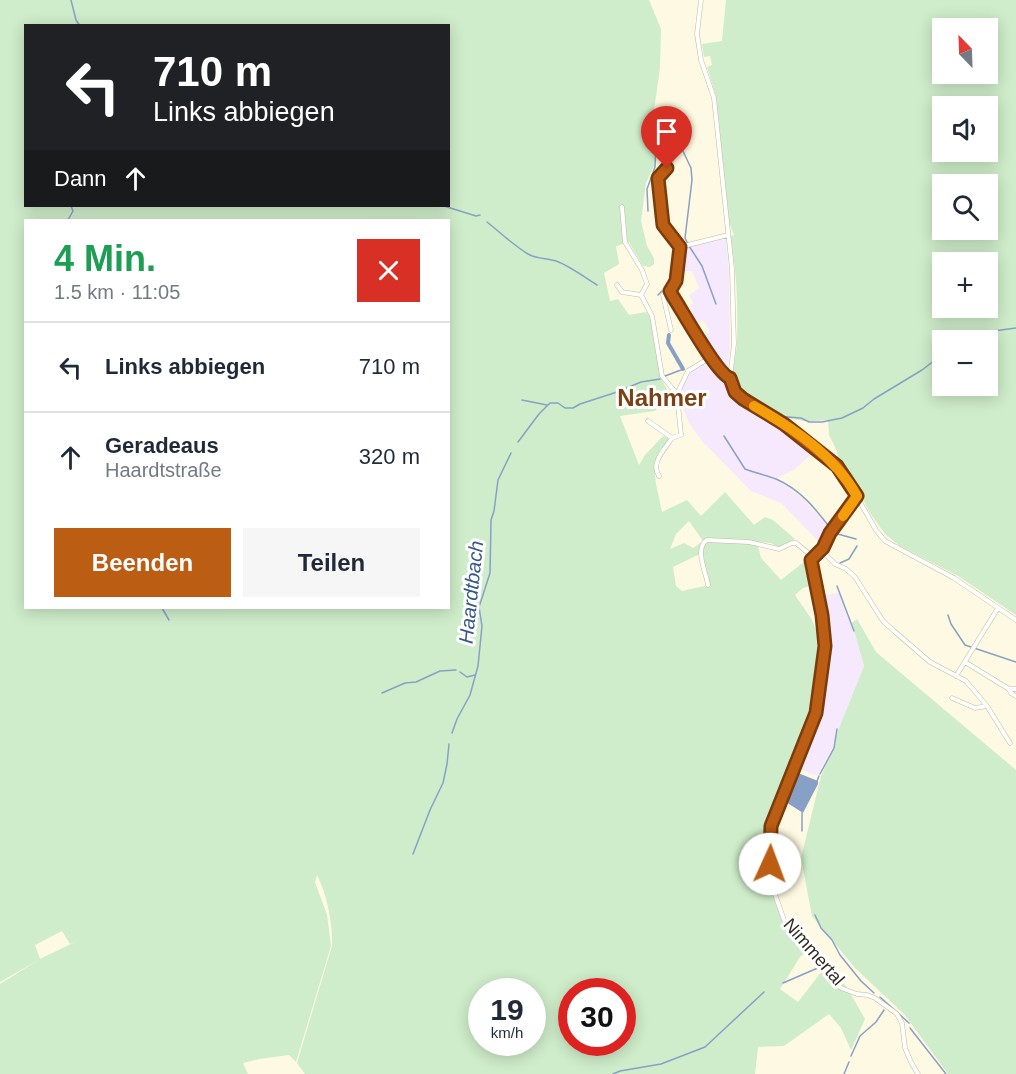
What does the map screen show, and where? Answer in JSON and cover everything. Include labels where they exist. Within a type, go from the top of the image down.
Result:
[{"type":"street","points":[[701,0],[697,34],[705,72],[714,98],[728,235],[734,344],[730,378],[735,392],[784,424],[837,466],[885,541],[954,578],[1016,620]]},
{"type":"street","points":[[671,330],[663,295],[670,291],[676,281],[680,247],[663,225],[658,176],[670,164],[674,151]]},
{"type":"street","points":[[622,207],[625,242],[647,284],[641,296]]},
{"type":"street","points":[[680,247],[728,235]]},
{"type":"street","points":[[617,285],[622,292],[641,296],[652,316],[662,376],[677,394],[682,433],[672,438],[657,463],[656,471],[659,476]]},
{"type":"street","points":[[670,291],[711,357],[725,376],[730,378]]},
{"type":"street","points":[[677,394],[688,371],[711,357]]},
{"type":"street","points":[[648,421],[672,438]]},
{"type":"street","points":[[708,585],[700,549],[703,542],[707,540],[749,542],[779,549],[796,543],[813,557],[821,550],[830,533],[857,496]]},
{"type":"street","points":[[821,550],[835,564],[846,569],[855,577],[880,617],[894,632],[930,662],[966,681],[987,705],[1010,743]]},
{"type":"street","name":"Nimmertal","points":[[813,557],[811,562],[822,615],[824,651],[816,713],[771,826],[772,886],[784,920],[841,988],[875,998],[897,1014],[902,1023],[905,1048],[918,1074]]},
{"type":"street","points":[[956,676],[998,608]]},
{"type":"street","points":[[965,662],[1009,689],[1016,696]]},
{"type":"street","points":[[1009,689],[1016,688]]},
{"type":"street","points":[[952,698],[975,708],[987,705]]},
{"type":"shaded area","points":[[721,239],[726,240],[729,273],[730,349],[727,373],[702,337],[710,332],[703,320],[695,325],[688,314],[693,308],[689,306],[693,303],[689,295],[699,288],[692,271],[680,271],[682,251],[686,247]]},
{"type":"shaded area","points":[[711,359],[738,400],[772,420],[814,452],[795,469],[778,478],[803,499],[831,529],[821,544],[781,503],[751,491],[701,440],[689,423],[679,397],[687,374]]},
{"type":"shaded area","points":[[839,593],[847,617],[852,623],[864,666],[833,747],[817,776],[794,767],[825,647],[818,596]]},
{"type":"green space","points":[[0,0],[649,0],[661,29],[660,68],[650,138],[656,145],[655,164],[646,183],[641,221],[654,264],[650,267],[643,266],[629,242],[616,246],[619,264],[604,273],[610,301],[618,299],[629,315],[646,312],[651,318],[661,378],[673,401],[654,411],[620,416],[639,465],[663,436],[670,439],[658,458],[655,474],[662,512],[687,500],[701,516],[725,492],[754,525],[765,517],[773,520],[795,539],[778,547],[771,543],[757,542],[761,558],[781,580],[805,561],[812,569],[814,585],[803,588],[795,595],[812,620],[819,638],[824,638],[816,713],[774,809],[769,833],[771,886],[781,915],[810,949],[800,957],[780,989],[798,1002],[826,966],[846,986],[865,1019],[851,1050],[841,1028],[829,1014],[784,1046],[758,1047],[755,1074],[305,1074],[297,1063],[332,946],[329,909],[317,875],[315,882],[327,915],[331,946],[296,1062],[289,1055],[243,1063],[248,1074],[0,1074],[0,984],[40,959],[0,982]],"holes":[[[689,521],[703,541],[693,548],[684,543],[670,549],[676,534]],[[702,553],[709,585],[682,591],[676,586],[673,567]],[[62,931],[70,944],[79,940],[40,959],[35,945]]]},
{"type":"green space","points":[[726,0],[1016,0],[1016,615],[958,576],[900,546],[885,534],[870,513],[849,472],[838,460],[837,451],[829,435],[828,420],[805,421],[765,410],[747,398],[735,382],[733,372],[737,342],[737,302],[730,236],[734,235],[729,222],[716,96],[707,67],[712,65],[710,56],[704,57],[702,44],[722,41]]},
{"type":"green space","points":[[857,619],[876,652],[1016,770],[1016,1074],[948,1074],[904,1014],[855,968],[812,916],[801,858],[821,776],[864,666],[852,623]]},
{"type":"water","points":[[798,773],[818,781],[803,813],[786,802],[792,789],[794,774]]},
{"type":"waterway","points":[[71,0],[79,24]]},
{"type":"waterway","name":"Nahmer","points":[[680,138],[681,147],[691,168],[692,180],[685,238],[702,266],[716,304]]},
{"type":"waterway","points":[[648,211],[647,189],[655,167],[656,142],[680,140]]},
{"type":"waterway","points":[[656,144],[669,159]]},
{"type":"waterway","points":[[69,219],[73,211],[71,207]]},
{"type":"waterway","points":[[447,207],[476,216],[480,215]]},
{"type":"waterway","points":[[487,222],[528,254],[561,263],[597,285]]},
{"type":"waterway","points":[[658,295],[662,291]]},
{"type":"waterway","points":[[998,330],[1016,328]]},
{"type":"waterway","points":[[669,335],[668,343],[683,369]]},
{"type":"waterway","points":[[734,384],[740,392],[775,416],[822,422],[842,418],[863,408],[932,362]]},
{"type":"waterway","name":"Haardtbach","points":[[665,376],[681,370]]},
{"type":"waterway","name":"Haardtbach","points":[[518,442],[550,403],[573,408],[641,382],[660,379]]},
{"type":"waterway","points":[[522,400],[547,405]]},
{"type":"waterway","name":"Nahmer","points":[[724,436],[745,469],[772,478],[794,489],[809,502],[834,533],[856,539]]},
{"type":"waterway","name":"Haardtbach","points":[[452,733],[470,695],[478,666],[482,626],[479,607],[490,573],[491,520],[498,480],[511,453]]},
{"type":"waterway","points":[[840,563],[849,559],[857,546]]},
{"type":"waterway","points":[[837,586],[854,631]]},
{"type":"waterway","points":[[163,609],[169,620]]},
{"type":"waterway","points":[[948,615],[951,624],[965,645],[1016,662]]},
{"type":"waterway","points":[[382,693],[440,671],[456,670]]},
{"type":"waterway","points":[[460,672],[467,677],[475,675]]},
{"type":"waterway","points":[[820,774],[834,748],[837,729]]},
{"type":"waterway","name":"Haardtbach","points":[[413,854],[443,783],[449,744]]},
{"type":"waterway","points":[[817,781],[819,776]]},
{"type":"waterway","points":[[802,813],[802,831]]},
{"type":"waterway","points":[[815,915],[821,928],[832,940],[840,955],[874,993]]},
{"type":"waterway","points":[[783,983],[820,967]]},
{"type":"waterway","points":[[613,1074],[661,1064],[705,1047],[764,992]]},
{"type":"waterway","points":[[880,997],[909,1023]]},
{"type":"waterway","points":[[851,1056],[860,1036],[876,1022],[884,1010]]},
{"type":"waterway","points":[[910,1028],[946,1074]]},
{"type":"waterway","points":[[844,1074],[849,1062]]},
{"type":"slow traffic","points":[[754,406],[784,424],[837,466],[857,496],[843,516]]},
{"type":"district","name":"Nahmer","points":[[662,398]]},
{"type":"route","points":[[667,168],[658,176],[661,214],[663,225],[680,247],[675,286],[670,291],[672,295],[711,357],[725,376],[730,378],[738,395],[784,424],[837,466],[857,496],[830,533],[823,548],[811,560],[822,615],[825,646],[816,713],[771,826],[770,864]]}]
